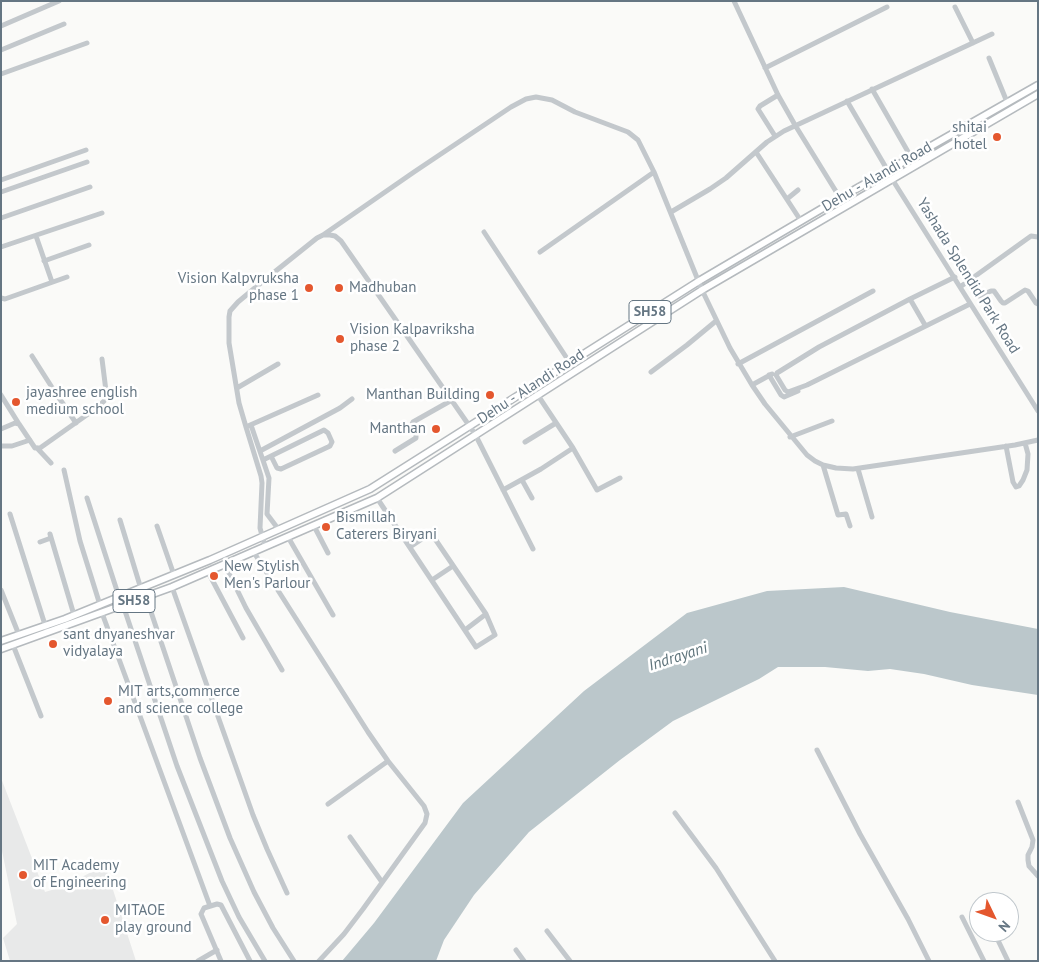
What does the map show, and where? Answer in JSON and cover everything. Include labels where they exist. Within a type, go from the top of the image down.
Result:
[{"type":"main road","name":"Dehu - Alandi Road","points":[[1,649],[74,615],[210,560],[370,490],[699,281],[1038,84]]},
{"type":"main road","name":"Dehu - Alandi Road","points":[[1,641],[102,613],[146,597],[225,565],[378,498],[702,290],[1038,94]]},
{"type":"main road","points":[[993,110],[997,118]]},
{"type":"street","points":[[1,26],[59,1]]},
{"type":"street","points":[[734,1],[778,95],[845,206]]},
{"type":"street","points":[[765,68],[887,7]]},
{"type":"street","points":[[955,7],[974,43]]},
{"type":"street","points":[[1,50],[64,24]]},
{"type":"street","points":[[671,212],[710,189],[775,136],[992,34]]},
{"type":"street","points":[[1,74],[87,44]]},
{"type":"street","points":[[989,58],[1007,102]]},
{"type":"street","points":[[872,89],[911,157]]},
{"type":"street","points":[[775,136],[758,109],[778,95]]},
{"type":"street","points":[[265,546],[260,528],[261,476],[237,388],[228,335],[230,310],[317,238],[511,107],[526,100],[536,98],[552,100],[575,112],[628,132],[638,140],[654,172],[702,290],[738,364],[765,404],[807,456],[823,465],[836,468],[858,469],[1038,440]]},
{"type":"street","points":[[847,101],[888,171]]},
{"type":"street","points":[[1,180],[86,150]]},
{"type":"street","points":[[756,152],[801,221]]},
{"type":"street","points":[[1,192],[88,162]]},
{"type":"street","points":[[540,252],[654,172]]},
{"type":"street","name":"Yashada Splendid Park Road","points":[[892,179],[1038,412]]},
{"type":"street","points":[[1,218],[90,187]]},
{"type":"street","points":[[786,199],[798,190]]},
{"type":"street","points":[[1,247],[102,213]]},
{"type":"street","points":[[484,232],[570,363]]},
{"type":"street","points":[[323,235],[335,236],[341,240],[470,426],[533,550]]},
{"type":"street","points":[[36,236],[52,282]]},
{"type":"street","points":[[960,287],[1031,236],[1038,237]]},
{"type":"street","points":[[44,261],[89,245]]},
{"type":"street","points":[[1,298],[5,299],[66,277]]},
{"type":"street","points":[[955,277],[819,347],[776,375],[788,392],[807,385],[970,304]]},
{"type":"street","points":[[968,281],[979,296],[994,291],[1001,301],[1005,303],[1025,290],[1028,291],[1038,304]]},
{"type":"street","points":[[738,364],[874,291]]},
{"type":"street","points":[[910,299],[925,325]]},
{"type":"street","points":[[651,372],[716,321]]},
{"type":"street","points":[[32,356],[76,422]]},
{"type":"street","points":[[37,448],[40,448],[98,407],[105,399],[106,391],[102,359]]},
{"type":"street","points":[[237,388],[278,364]]},
{"type":"street","points":[[752,385],[771,374],[781,395],[784,397],[807,385]]},
{"type":"street","points":[[538,394],[598,490],[620,478]]},
{"type":"street","points":[[1,395],[4,405],[20,424],[30,440],[51,463]]},
{"type":"street","points":[[248,426],[318,395]]},
{"type":"street","points":[[260,452],[340,408],[352,399]]},
{"type":"street","points":[[395,452],[416,438],[412,427],[414,422],[452,400]]},
{"type":"street","points":[[790,437],[832,421]]},
{"type":"street","points":[[1,429],[15,423],[20,424]]},
{"type":"street","points":[[525,442],[556,423]]},
{"type":"street","points":[[248,426],[269,478],[268,514],[279,530]]},
{"type":"street","points":[[263,460],[271,456],[322,431],[328,433],[332,442],[328,447],[281,469],[277,468],[271,456]]},
{"type":"street","points":[[1,446],[12,446],[30,440]]},
{"type":"street","points":[[1006,446],[1016,487],[1019,486],[1027,470],[1028,454],[1025,443]]},
{"type":"street","points":[[504,490],[573,448]]},
{"type":"street","points":[[823,465],[838,515],[846,514],[850,526]]},
{"type":"street","points":[[858,469],[872,517]]},
{"type":"street","points":[[64,470],[80,540],[100,605]]},
{"type":"street","points":[[522,480],[532,498]]},
{"type":"street","points":[[87,498],[119,597]]},
{"type":"street","points":[[378,498],[410,547],[476,647],[495,634],[486,614],[431,533],[410,547]]},
{"type":"street","points":[[10,514],[46,629]]},
{"type":"street","points":[[120,520],[141,588]]},
{"type":"street","points":[[157,526],[174,575]]},
{"type":"street","points":[[314,526],[328,553]]},
{"type":"street","points":[[40,542],[51,536],[74,615]]},
{"type":"street","points":[[288,537],[333,616]]},
{"type":"street","points":[[254,551],[368,732],[388,761],[424,806],[427,814],[425,823],[344,934],[319,961]]},
{"type":"street","points":[[225,565],[246,608],[282,670]]},
{"type":"street","points":[[432,580],[453,566]]},
{"type":"street","points":[[208,572],[243,638]]},
{"type":"street","points":[[172,587],[253,815],[266,849],[287,893]]},
{"type":"street","points":[[1,590],[18,635]]},
{"type":"street","points":[[146,597],[200,758],[230,838],[254,892],[273,928],[294,961]]},
{"type":"street","points":[[123,605],[177,766],[222,881],[239,917],[265,961]]},
{"type":"street","points":[[102,613],[210,906]]},
{"type":"street","points":[[465,630],[486,614]]},
{"type":"street","points":[[13,645],[41,716]]},
{"type":"street","points":[[817,750],[929,961]]},
{"type":"street","points":[[328,804],[388,761]]},
{"type":"street","points":[[1018,802],[1033,840],[1028,855],[1029,866],[1038,876]]},
{"type":"street","points":[[675,813],[716,868],[775,961]]},
{"type":"street","points":[[350,838],[382,882]]},
{"type":"street","points":[[221,961],[201,914],[204,908],[217,904],[221,906],[250,961]]},
{"type":"street","points":[[962,917],[984,961]]},
{"type":"street","points":[[547,931],[570,961]]},
{"type":"street","points":[[999,942],[1008,961]]},
{"type":"street","points":[[196,959],[217,950]]},
{"type":"street","points":[[516,950],[524,961]]},
{"type":"shaded area","name":"MIT Academy of Engineering","points":[[1,778],[45,892],[72,884],[105,865],[136,961],[10,961],[3,938],[17,924],[1,846]]},
{"type":"water","name":"Indrayani","points":[[844,587],[950,612],[1038,629],[1038,695],[972,685],[924,674],[890,669],[868,671],[825,667],[778,667],[759,679],[673,721],[529,832],[474,895],[444,940],[436,961],[342,961],[374,923],[463,803],[584,691],[687,613],[767,591]]},
{"type":"place","name":"shitai hotel","points":[[997,137]]},
{"type":"place","name":"Vision Kalpvruksha phase 1","points":[[309,288]]},
{"type":"place","name":"Madhuban","points":[[339,288]]},
{"type":"place","name":"Vision Kalpavriksha phase 2","points":[[340,339]]},
{"type":"place","name":"Manthan Building","points":[[490,395]]},
{"type":"place","name":"jayashree english medium school","points":[[16,402]]},
{"type":"place","name":"Manthan","points":[[436,429]]},
{"type":"place","name":"Bismillah Caterers Biryani","points":[[326,527]]},
{"type":"place","name":"New Stylish Men's Parlour","points":[[214,576]]},
{"type":"place","name":"sant dnyaneshvar vidyalaya","points":[[53,644]]},
{"type":"place","name":"MIT arts,commerce and science college","points":[[108,701]]},
{"type":"place","name":"MIT Academy of Engineering","points":[[23,875]]},
{"type":"place","name":"MITAOE play ground","points":[[105,920]]}]
